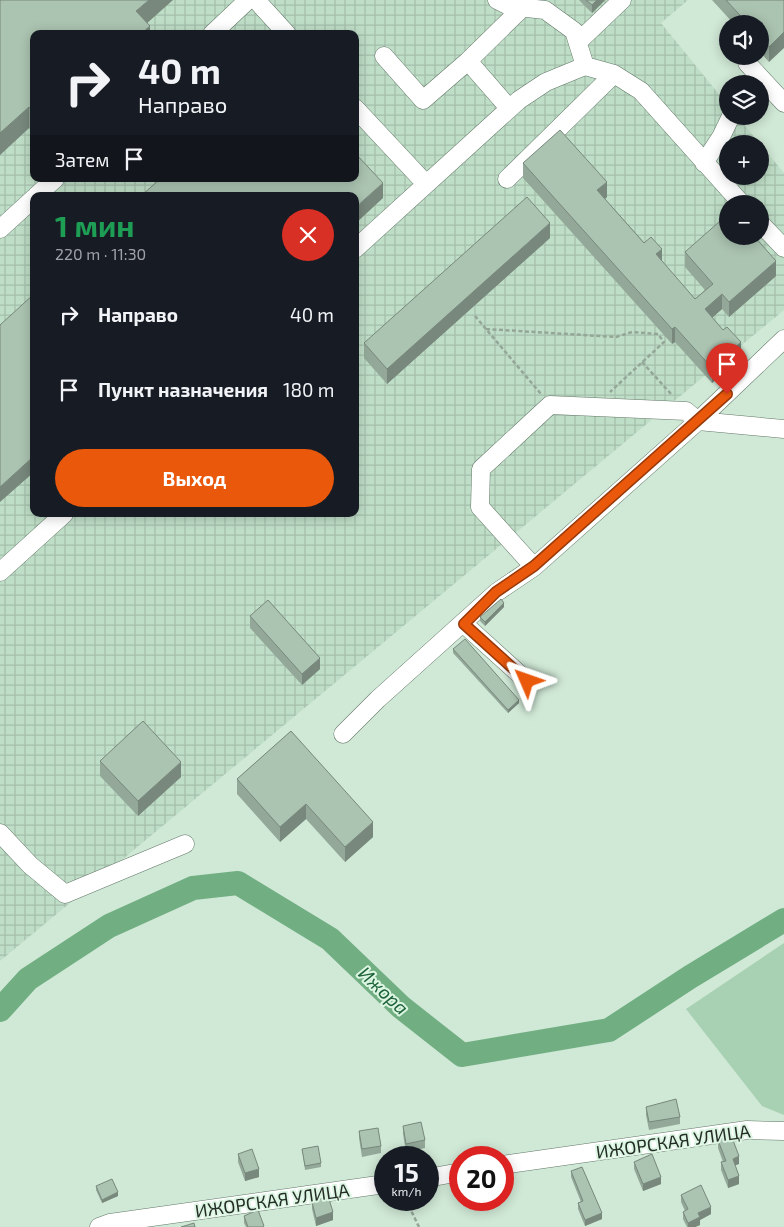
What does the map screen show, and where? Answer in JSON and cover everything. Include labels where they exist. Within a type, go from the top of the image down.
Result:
[{"type":"street","points":[[216,30],[248,0]]},
{"type":"street","points":[[256,0],[283,30]]},
{"type":"street","points":[[497,0],[509,6],[545,10],[574,30],[585,66]]},
{"type":"street","points":[[578,42],[622,0]]},
{"type":"street","points":[[384,56],[423,100],[468,61],[522,8]]},
{"type":"street","points":[[468,61],[509,108]]},
{"type":"street","points":[[359,244],[509,108],[546,82],[585,66],[614,74],[641,91],[734,195]]},
{"type":"street","points":[[507,179],[614,74]]},
{"type":"street","points":[[769,91],[784,103]]},
{"type":"street","points":[[359,112],[426,184]]},
{"type":"street","points":[[704,163],[727,125]]},
{"type":"street","points":[[41,192],[52,182]]},
{"type":"street","points":[[0,229],[30,202]]},
{"type":"street","points":[[769,232],[784,248]]},
{"type":"street","points":[[343,734],[378,699],[464,624],[496,592],[534,566],[692,416],[784,339]]},
{"type":"street","points":[[534,566],[480,507],[481,469],[550,405],[692,416],[784,429]]},
{"type":"street","points":[[0,572],[61,517]]},
{"type":"street","points":[[464,624],[527,681]]},
{"type":"street","points":[[0,833],[30,865],[65,894],[185,844]]},
{"type":"street","name":"ИЖОРСКАЯ УЛИЦА","points":[[514,1163],[729,1132],[747,1130],[784,1131]]},
{"type":"street","name":"ИЖОРСКАЯ УЛИЦА","points":[[100,1227],[110,1223],[186,1211],[374,1185]]},
{"type":"path","points":[[475,316],[550,405]]},
{"type":"path","points":[[486,329],[616,337],[632,332],[658,334],[664,342],[594,407]]},
{"type":"path","points":[[642,362],[692,416]]},
{"type":"path","points":[[411,1211],[419,1227]]},
{"type":"shaded area","points":[[0,0],[688,0],[661,23],[719,94],[719,125],[744,125],[753,135],[719,135],[719,185],[769,185],[769,155],[784,173],[784,310],[0,961]]},
{"type":"shaded area","points":[[784,943],[784,1115],[762,1106],[686,1009]]},
{"type":"building","points":[[0,0],[149,0],[136,11],[150,26],[146,30],[30,30],[30,108],[0,133]]},
{"type":"building","points":[[586,0],[597,0],[592,5]]},
{"type":"building","points":[[726,0],[784,0],[784,32],[769,47],[769,15],[740,15]]},
{"type":"building","points":[[560,130],[607,182],[597,190],[644,243],[651,237],[662,249],[656,254],[695,299],[713,284],[685,252],[719,222],[719,245],[762,245],[776,261],[729,302],[722,294],[705,309],[723,330],[727,327],[741,342],[712,368],[675,327],[672,329],[523,163]]},
{"type":"building","points":[[359,157],[383,183],[359,204],[359,192],[145,192],[157,182],[359,182]]},
{"type":"building","points":[[527,197],[550,223],[387,369],[364,343]]},
{"type":"building","points":[[30,298],[30,460],[0,487],[0,325]]},
{"type":"building","points":[[501,599],[504,603],[485,622],[480,617]]},
{"type":"building","points":[[268,600],[320,658],[302,674],[250,616]]},
{"type":"building","points":[[465,639],[519,700],[508,710],[453,649]]},
{"type":"building","points":[[143,721],[181,762],[138,801],[100,761]]},
{"type":"building","points":[[291,731],[373,822],[345,847],[306,804],[280,827],[237,779]]},
{"type":"building","points":[[676,1099],[680,1117],[649,1122],[646,1107]]},
{"type":"building","points":[[421,1122],[425,1140],[406,1144],[403,1126]]},
{"type":"building","points":[[378,1128],[381,1146],[362,1149],[359,1131]]},
{"type":"building","points":[[731,1135],[739,1156],[733,1159],[739,1176],[728,1180],[721,1162],[726,1161],[718,1140]]},
{"type":"building","points":[[318,1146],[321,1163],[305,1166],[302,1149]]},
{"type":"building","points":[[252,1149],[259,1169],[245,1173],[238,1154]]},
{"type":"building","points":[[652,1154],[661,1177],[643,1184],[634,1162]]},
{"type":"building","points":[[582,1167],[602,1213],[585,1220],[578,1203],[583,1201],[571,1171]]},
{"type":"building","points":[[112,1179],[118,1192],[102,1200],[96,1186]]},
{"type":"building","points":[[701,1185],[711,1207],[698,1213],[700,1217],[688,1223],[683,1212],[688,1209],[681,1195]]},
{"type":"building","points":[[328,1196],[333,1212],[316,1218],[312,1202]]},
{"type":"building","points":[[258,1210],[264,1226],[248,1227],[244,1216]]},
{"type":"building","points":[[194,1223],[195,1227],[181,1227]]},
{"type":"waterway","name":"Ижора","points":[[0,1010],[28,979],[109,926],[193,888],[238,883],[330,939],[401,1007],[462,1055],[609,1030],[690,977],[784,920]]},
{"type":"route","points":[[527,681],[464,624],[496,592],[534,566],[727,394]]}]
